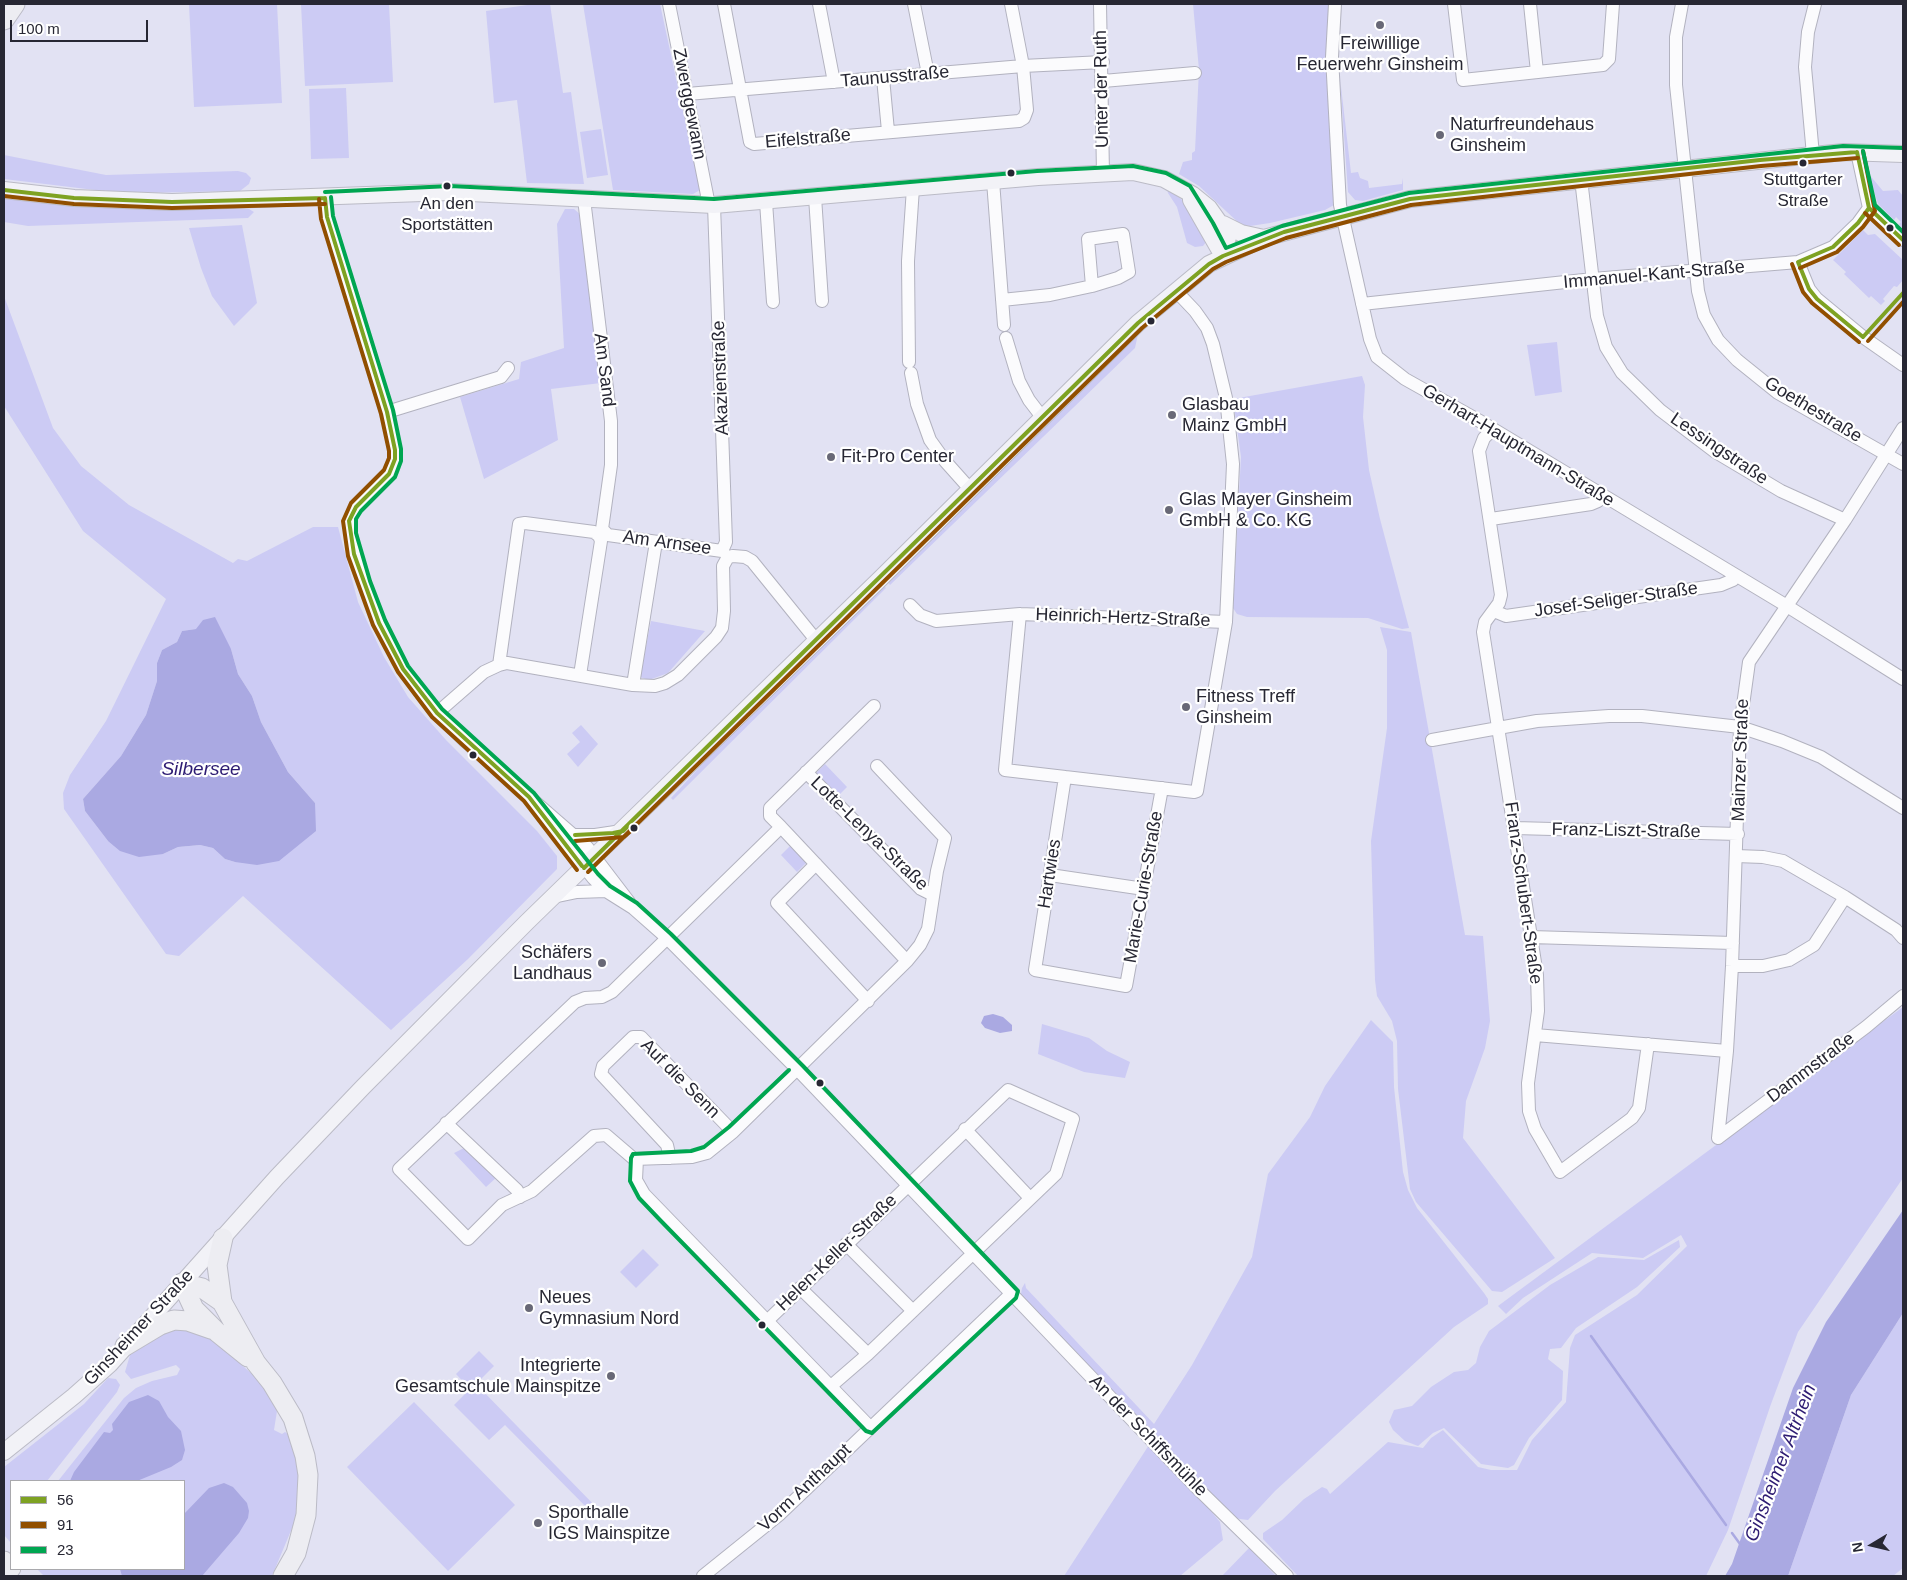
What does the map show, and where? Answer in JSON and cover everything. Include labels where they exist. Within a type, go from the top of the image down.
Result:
[{"type":"highway","points":[[4,20],[15,4]]},
{"type":"highway","points":[[223,1238],[217,1265],[222,1302],[256,1363],[272,1383],[293,1418],[305,1456],[308,1474],[306,1515],[296,1553],[284,1576]]},
{"type":"highway","points":[[182,1283],[202,1288],[222,1302]]},
{"type":"highway","points":[[182,1283],[194,1309],[217,1332],[256,1363]]},
{"type":"highway","points":[[125,1346],[160,1324],[174,1320],[188,1321],[217,1332]]},
{"type":"main road","points":[[589,863],[1138,323],[1210,264],[1223,256],[1264,238],[1410,199],[1581,178],[1813,155],[1857,152],[1903,154]]},
{"type":"main road","points":[[4,190],[74,198],[172,202],[325,198],[450,192],[712,205],[766,202],[993,181],[1133,172],[1151,174],[1186,191],[1200,200],[1223,224],[1241,233],[1264,238]]},
{"type":"main road","points":[[1186,191],[1208,226],[1223,256]]},
{"type":"main road","points":[[1223,224],[1228,237],[1223,256]]},
{"type":"main road","name":"Ginsheimer Straße","points":[[4,1452],[80,1390],[125,1346],[363,1086],[589,863]]},
{"type":"street","name":"Zwerggewann","points":[[669,4],[712,205]]},
{"type":"street","points":[[724,4],[741,90]]},
{"type":"street","points":[[819,4],[834,82]]},
{"type":"street","points":[[914,4],[928,74]]},
{"type":"street","name":"Eifelstraße","points":[[741,90],[750,142],[754,144],[1019,121],[1024,118],[1027,110],[1023,66],[1011,4]]},
{"type":"street","name":"Unter der Ruth","points":[[1100,4],[1103,62],[1104,174]]},
{"type":"street","name":"Gerhart-Hauptmann-Straße","points":[[1335,4],[1332,57],[1342,216],[1372,348],[1377,357],[1405,379],[1787,606],[1903,679]]},
{"type":"street","points":[[1454,4],[1463,80],[1603,65],[1609,58],[1613,4]]},
{"type":"street","points":[[1530,4],[1537,72]]},
{"type":"street","name":"Goethestraße","points":[[1682,4],[1676,37],[1676,85],[1695,272],[1704,315],[1718,340],[1738,360],[1778,393],[1903,464]]},
{"type":"street","points":[[1813,155],[1805,67],[1808,32],[1815,4]]},
{"type":"street","name":"Taunusstraße","points":[[687,94],[1023,66],[1103,62]]},
{"type":"street","points":[[1103,81],[1195,73]]},
{"type":"street","points":[[884,78],[888,131]]},
{"type":"street","points":[[1857,152],[1869,208],[1903,240]]},
{"type":"street","name":"Lessingstraße","points":[[1581,178],[1597,316],[1606,347],[1622,373],[1660,410],[1714,451],[1782,490],[1845,520]]},
{"type":"street","points":[[993,181],[1005,331],[1019,380],[1029,400],[1042,417]]},
{"type":"street","points":[[913,188],[908,261],[910,367],[918,404],[930,440],[945,461],[970,489]]},
{"type":"street","points":[[815,197],[822,301]]},
{"type":"street","points":[[325,198],[327,217],[386,412],[395,450],[393,466],[380,484],[352,512],[349,520],[350,534],[364,583],[390,646],[403,668],[437,713],[529,797],[575,835],[606,891],[634,908]]},
{"type":"street","name":"Am Sand","points":[[584,199],[611,421],[611,465],[602,525],[605,535]]},
{"type":"street","points":[[766,202],[773,302]]},
{"type":"street","name":"Akazienstraße","points":[[499,665],[515,664],[633,685],[655,686],[665,683],[678,675],[716,637],[722,628],[724,611],[723,566],[726,542],[712,205]]},
{"type":"street","name":"Immanuel-Kant-Straße","points":[[1362,304],[1593,279],[1798,262],[1833,247],[1858,223],[1869,208]]},
{"type":"street","points":[[1002,300],[1050,295],[1092,286],[1118,278],[1129,272],[1123,234],[1088,239],[1092,286]]},
{"type":"street","points":[[1798,262],[1806,282],[1817,299],[1863,337],[1903,365]]},
{"type":"street","points":[[1065,777],[1197,791],[1226,622],[1233,464],[1226,398],[1207,328],[1196,311],[1176,291]]},
{"type":"street","points":[[386,412],[501,377],[508,368]]},
{"type":"street","name":"Mainzer Straße","points":[[1718,1138],[1727,1051],[1732,966],[1738,834],[1740,727],[1748,662],[1845,520],[1903,428]]},
{"type":"street","name":"Franz-Schubert-Straße","points":[[1492,430],[1484,438],[1479,451],[1491,519],[1501,594],[1494,611],[1485,622],[1483,632],[1537,975],[1538,1011],[1528,1083],[1529,1111],[1535,1129],[1560,1172],[1632,1118],[1639,1108],[1648,1044]]},
{"type":"street","points":[[1491,519],[1591,504],[1598,501],[1601,496]]},
{"type":"street","name":"Am Arnsee","points":[[499,665],[520,524],[594,532],[725,554]]},
{"type":"street","points":[[580,675],[605,535]]},
{"type":"street","points":[[633,685],[656,542]]},
{"type":"street","points":[[725,554],[739,556],[752,561],[816,640]]},
{"type":"street","name":"Josef-Seliger-Straße","points":[[1494,611],[1506,616],[1721,585],[1733,580],[1736,576]]},
{"type":"street","name":"Heinrich-Hertz-Straße","points":[[910,605],[920,615],[936,621],[1020,614],[1226,622]]},
{"type":"street","name":"Heinrich-Hertz-Straße","points":[[1020,614],[1004,770],[1065,777]]},
{"type":"street","points":[[437,713],[484,672],[499,665]]},
{"type":"street","points":[[874,706],[768,812],[907,961]]},
{"type":"street","points":[[1432,740],[1538,721],[1609,716],[1651,717],[1740,727],[1821,757],[1903,808]]},
{"type":"street","points":[[781,827],[611,993],[602,997],[584,998],[575,1002],[399,1168],[468,1239],[502,1205],[532,1191],[594,1136],[606,1135],[631,1158],[699,1156],[733,1132],[907,961],[920,945],[928,929],[933,895],[946,838],[876,766]]},
{"type":"street","name":"Lotte-Lenya-Straße","points":[[806,772],[920,889],[933,895]]},
{"type":"street","name":"Hartwies","points":[[1065,777],[1035,970],[1126,986]]},
{"type":"street","name":"Marie-Curie-Straße","points":[[1126,986],[1162,788]]},
{"type":"street","points":[[529,797],[589,863],[634,908]]},
{"type":"street","name":"Franz-Liszt-Straße","points":[[1515,828],[1738,834]]},
{"type":"street","points":[[575,835],[595,835],[623,831]]},
{"type":"street","points":[[1736,856],[1763,857],[1784,861],[1845,897],[1896,930],[1903,938]]},
{"type":"street","points":[[816,864],[777,903],[868,1001]]},
{"type":"street","points":[[1050,875],[1144,890]]},
{"type":"street","points":[[553,897],[577,892],[606,891]]},
{"type":"street","points":[[1732,966],[1763,966],[1788,960],[1814,945],[1845,897]]},
{"type":"street","name":"An der Schiffsmühle","points":[[634,908],[667,938],[798,1070],[1198,1488],[1287,1576]]},
{"type":"street","points":[[1531,937],[1733,943]]},
{"type":"street","name":"Dammstraße","points":[[1718,1138],[1903,996]]},
{"type":"street","points":[[1535,1035],[1727,1051]]},
{"type":"street","name":"Auf die Senn","points":[[670,1158],[667,1145],[601,1074],[603,1066],[633,1037],[641,1037],[733,1132]]},
{"type":"street","name":"Helen-Keller-Straße","points":[[767,1321],[965,1129],[1008,1090],[1073,1120],[1056,1174],[1030,1198]]},
{"type":"street","points":[[446,1123],[517,1190],[520,1197]]},
{"type":"street","points":[[831,1386],[868,1354],[1030,1198],[965,1129]]},
{"type":"street","points":[[637,1159],[636,1180],[644,1194],[870,1428]]},
{"type":"street","points":[[846,1244],[913,1310]]},
{"type":"street","points":[[800,1288],[868,1354]]},
{"type":"street","name":"Vorm Anthaupt","points":[[703,1576],[780,1514],[1012,1293]]},
{"type":"shaded area","points":[[189,4],[277,4],[282,103],[194,107]]},
{"type":"shaded area","points":[[301,4],[389,4],[393,82],[305,86]]},
{"type":"shaded area","points":[[534,4],[550,4],[563,93],[571,92],[584,184],[527,183],[517,100],[494,103],[486,11]]},
{"type":"shaded area","points":[[583,4],[660,4],[700,190],[693,194],[613,190]]},
{"type":"shaded area","points":[[1193,4],[1329,4],[1326,49],[1334,205],[1325,210],[1270,223],[1250,226],[1241,225],[1199,186],[1179,174],[1183,162],[1192,160],[1192,153],[1195,151],[1199,70]]},
{"type":"shaded area","points":[[1340,78],[1351,173],[1358,172],[1360,178],[1368,181],[1369,188],[1402,184],[1403,178],[1403,190],[1363,201],[1355,200],[1348,192]]},
{"type":"shaded area","points":[[346,88],[349,158],[311,159],[309,89]]},
{"type":"shaded area","points":[[601,129],[608,175],[587,178],[580,132]]},
{"type":"shaded area","points":[[4,155],[106,175],[238,171],[246,173],[251,178],[249,184],[240,191],[136,193],[95,190],[4,179]]},
{"type":"shaded area","points":[[1868,173],[1883,191],[1898,190],[1903,196],[1903,229],[1899,224],[1901,222],[1896,217],[1894,220],[1878,204]]},
{"type":"shaded area","points":[[1167,189],[1188,204],[1207,241],[1203,246],[1195,247],[1187,243],[1177,207]]},
{"type":"shaded area","points":[[4,198],[249,209],[254,212],[248,218],[28,226],[4,222]]},
{"type":"shaded area","points":[[565,209],[574,209],[582,216],[601,383],[551,389],[558,440],[484,479],[460,397],[519,379],[521,362],[564,348],[557,224]]},
{"type":"shaded area","points":[[242,225],[257,303],[234,326],[212,296],[189,228]]},
{"type":"shaded area","points":[[1863,230],[1868,235],[1875,234],[1903,260],[1903,280],[1897,287],[1894,286],[1883,299],[1885,301],[1881,305],[1871,296],[1869,298],[1844,274],[1846,272],[1833,260]]},
{"type":"shaded area","points":[[4,296],[53,428],[81,466],[129,505],[233,563],[238,559],[247,561],[313,527],[338,527],[358,602],[384,657],[408,697],[446,740],[537,831],[557,856],[557,869],[468,959],[391,1030],[243,896],[179,956],[166,954],[64,809],[63,793],[70,775],[106,721],[166,599],[83,531],[4,406]],"holes":[[[196,629],[231,649],[238,674],[252,696],[261,722],[288,772],[315,803],[235,862],[225,859],[213,848],[200,845],[178,847],[163,854],[108,841],[85,811],[83,799],[121,756],[146,715],[157,681],[157,663],[162,650],[177,642],[182,631]]]},
{"type":"shaded area","points":[[1138,334],[1135,348],[890,585],[886,580]]},
{"type":"shaded area","points":[[1557,342],[1562,392],[1535,396],[1527,345]]},
{"type":"shaded area","points":[[1362,376],[1365,385],[1363,417],[1369,470],[1409,628],[1402,629],[1368,618],[1247,617],[1237,614],[1233,608],[1241,457],[1233,399]]},
{"type":"shaded area","points":[[882,584],[886,588],[673,800],[671,798],[721,744]]},
{"type":"shaded area","points":[[651,621],[705,631],[668,673],[649,680],[640,677]]},
{"type":"shaded area","points":[[1380,627],[1411,632],[1465,935],[1483,936],[1490,1021],[1485,1048],[1466,1101],[1463,1138],[1555,1258],[1502,1292],[1492,1291],[1416,1202],[1410,1189],[1398,1089],[1397,1041],[1392,1021],[1377,996],[1375,980],[1371,841],[1387,728],[1387,650]]},
{"type":"shaded area","points":[[581,725],[598,744],[578,767],[567,754],[580,742],[572,733]]},
{"type":"shaded area","points":[[825,764],[847,787],[836,798],[814,775]]},
{"type":"shaded area","points":[[791,845],[807,862],[797,872],[781,855]]},
{"type":"shaded area","points":[[1903,1007],[1903,1178],[1798,1332],[1728,1530],[1706,1576],[1298,1576],[1263,1539],[1263,1533],[1282,1520],[1304,1499],[1322,1487],[1327,1489],[1330,1494],[1388,1442],[1423,1448],[1431,1438],[1443,1430],[1478,1467],[1491,1470],[1517,1470],[1532,1440],[1566,1402],[1570,1348],[1575,1335],[1637,1295],[1687,1246],[1681,1235],[1643,1258],[1592,1253],[1523,1298],[1506,1314],[1498,1306]]},
{"type":"shaded area","points":[[1371,1020],[1393,1042],[1394,1087],[1403,1172],[1408,1190],[1417,1208],[1484,1293],[1488,1299],[1488,1304],[1454,1327],[1275,1491],[1248,1520],[1233,1518],[1024,1298],[1021,1294],[1022,1288],[1025,1283],[1026,1288],[1154,1424],[1192,1365],[1252,1257],[1268,1174],[1310,1117],[1325,1086]]},
{"type":"shaded area","points":[[1042,1024],[1089,1038],[1107,1051],[1130,1062],[1125,1078],[1084,1072],[1038,1054]]},
{"type":"shaded area","points":[[466,1147],[497,1177],[486,1187],[454,1153]]},
{"type":"shaded area","points":[[1679,1240],[1680,1247],[1637,1287],[1576,1328],[1561,1348],[1550,1349],[1548,1359],[1563,1371],[1562,1400],[1529,1438],[1514,1465],[1508,1468],[1481,1464],[1444,1428],[1433,1433],[1418,1446],[1405,1441],[1393,1430],[1389,1422],[1394,1410],[1412,1406],[1431,1387],[1454,1372],[1468,1370],[1476,1363],[1480,1347],[1489,1331],[1550,1285],[1598,1257],[1644,1260]]},
{"type":"shaded area","points":[[643,1249],[659,1265],[636,1288],[620,1272]]},
{"type":"shaded area","points":[[1903,1313],[1903,1568],[1893,1576],[1788,1576],[1851,1395]]},
{"type":"shaded area","points":[[187,1327],[205,1333],[259,1380],[274,1400],[277,1411],[274,1430],[282,1434],[285,1432],[292,1437],[302,1478],[295,1521],[272,1576],[44,1576],[38,1570],[185,1570],[185,1480],[59,1480],[124,1398],[136,1388],[152,1381],[177,1375],[180,1369],[176,1365],[131,1379],[125,1372],[130,1355],[171,1329]]},
{"type":"shaded area","points":[[479,1351],[494,1366],[476,1384],[601,1512],[596,1517],[505,1425],[489,1440],[454,1405],[470,1389],[456,1374]]},
{"type":"shaded area","points":[[108,1378],[116,1379],[120,1385],[117,1392],[48,1480],[10,1480],[10,1542],[4,1535],[4,1467],[84,1404]]},
{"type":"shaded area","points":[[414,1402],[515,1505],[448,1571],[347,1467]]},
{"type":"shaded area","points":[[1149,1445],[1176,1469],[1220,1522],[1223,1540],[1180,1576],[1064,1576]]},
{"type":"shaded area","points":[[1249,1548],[1276,1576],[1222,1576]]},
{"type":"water","name":"Silbersee","points":[[215,617],[231,649],[238,674],[252,696],[261,722],[288,772],[315,803],[316,831],[279,861],[257,865],[225,859],[213,848],[200,845],[178,847],[163,854],[139,857],[120,851],[108,841],[85,811],[83,799],[121,756],[146,715],[157,681],[157,663],[162,650],[177,642],[182,631],[196,629],[203,620]]},
{"type":"water","points":[[993,1014],[1003,1017],[1012,1025],[1012,1031],[1000,1033],[985,1028],[981,1023],[984,1016]]},
{"type":"water","name":"Ginsheimer Altrhein","points":[[1903,1210],[1903,1313],[1851,1395],[1788,1576],[1725,1576],[1732,1564],[1793,1388],[1826,1322]]},
{"type":"water","points":[[148,1395],[159,1401],[168,1417],[181,1431],[185,1450],[182,1460],[171,1467],[139,1480],[70,1480],[74,1472],[104,1432],[110,1433],[113,1430],[112,1424],[129,1402]]},
{"type":"water","points":[[224,1483],[233,1487],[247,1503],[249,1511],[248,1518],[239,1533],[202,1576],[122,1576],[120,1570],[185,1570],[185,1513],[209,1488]]},
{"type":"waterway","points":[[1591,1336],[1726,1525]]},
{"type":"waterway","points":[[1732,1533],[1740,1544]]},
{"type":"transit line","name":"23","points":[[325,192],[450,186],[714,199],[1037,171],[1133,166],[1166,173],[1190,186],[1226,248],[1282,226],[1409,193],[1843,146],[1903,148]]},
{"type":"transit line","name":"91","points":[[1800,268],[1837,252],[1863,227],[1875,211],[1863,151]]},
{"type":"transit line","name":"23","points":[[1863,151],[1875,205],[1903,232]]},
{"type":"transit line","name":"56","points":[[1798,262],[1833,247],[1858,223],[1869,208],[1857,152]]},
{"type":"transit line","name":"56","points":[[584,868],[1138,323],[1209,264],[1223,256],[1284,232],[1410,199],[1760,160],[1857,152]]},
{"type":"transit line","name":"91","points":[[588,872],[1142,328],[1213,269],[1286,238],[1411,205],[1761,166],[1858,158]]},
{"type":"transit line","name":"56","points":[[4,190],[74,198],[172,202],[325,198]]},
{"type":"transit line","name":"91","points":[[4,196],[74,204],[172,208],[325,204]]},
{"type":"transit line","name":"23","points":[[331,197],[333,216],[393,410],[401,449],[401,461],[395,477],[361,511],[356,519],[356,533],[370,581],[385,620],[408,666],[442,709],[534,793],[598,874],[610,886],[637,903],[671,934],[803,1066],[1018,1291],[1016,1298],[872,1433],[866,1431],[660,1220],[639,1198],[630,1181],[631,1158],[633,1154],[691,1151],[704,1147],[729,1127],[789,1070]]},
{"type":"transit line","name":"56","points":[[325,198],[327,217],[387,412],[395,450],[395,459],[389,474],[356,507],[349,521],[354,554],[379,623],[403,669],[437,713],[529,797],[582,866]]},
{"type":"transit line","name":"91","points":[[319,199],[321,219],[381,414],[389,451],[389,458],[384,470],[351,503],[343,521],[348,556],[373,625],[398,672],[432,717],[524,801],[577,870]]},
{"type":"transit line","name":"56","points":[[1869,208],[1903,240]]},
{"type":"transit line","name":"91","points":[[1865,213],[1899,245]]},
{"type":"transit line","name":"56","points":[[1798,262],[1809,289],[1817,299],[1863,337]]},
{"type":"transit line","name":"91","points":[[1792,264],[1803,292],[1812,303],[1859,342]]},
{"type":"transit line","name":"56","points":[[1863,337],[1903,293]]},
{"type":"transit line","name":"91","points":[[1868,341],[1903,302]]},
{"type":"transit line","name":"56","points":[[575,835],[613,833],[623,831],[630,824]]},
{"type":"transit line","name":"91","points":[[575,841],[624,837],[634,828]]},
{"type":"place","name":"Freiwillige Feuerwehr Ginsheim","points":[[1380,25]]},
{"type":"place","name":"Naturfreundehaus Ginsheim","points":[[1440,135]]},
{"type":"place","name":"Stuttgarter Straße","points":[[1803,163]]},
{"type":"place","name":"An den Sportstätten","points":[[447,186]]},
{"type":"place","name":"Glasbau Mainz GmbH","points":[[1172,415]]},
{"type":"place","name":"Fit-Pro Center","points":[[831,457]]},
{"type":"place","name":"Glas Mayer Ginsheim GmbH & Co. KG","points":[[1169,510]]},
{"type":"place","name":"Fitness Treff Ginsheim","points":[[1186,707]]},
{"type":"place","name":"Schäfers Landhaus","points":[[602,963]]},
{"type":"place","name":"Neues Gymnasium Nord","points":[[529,1308]]},
{"type":"place","name":"Integrierte Gesamtschule Mainspitze","points":[[611,1376]]},
{"type":"place","name":"Sporthalle IGS Mainspitze","points":[[538,1523]]}]
